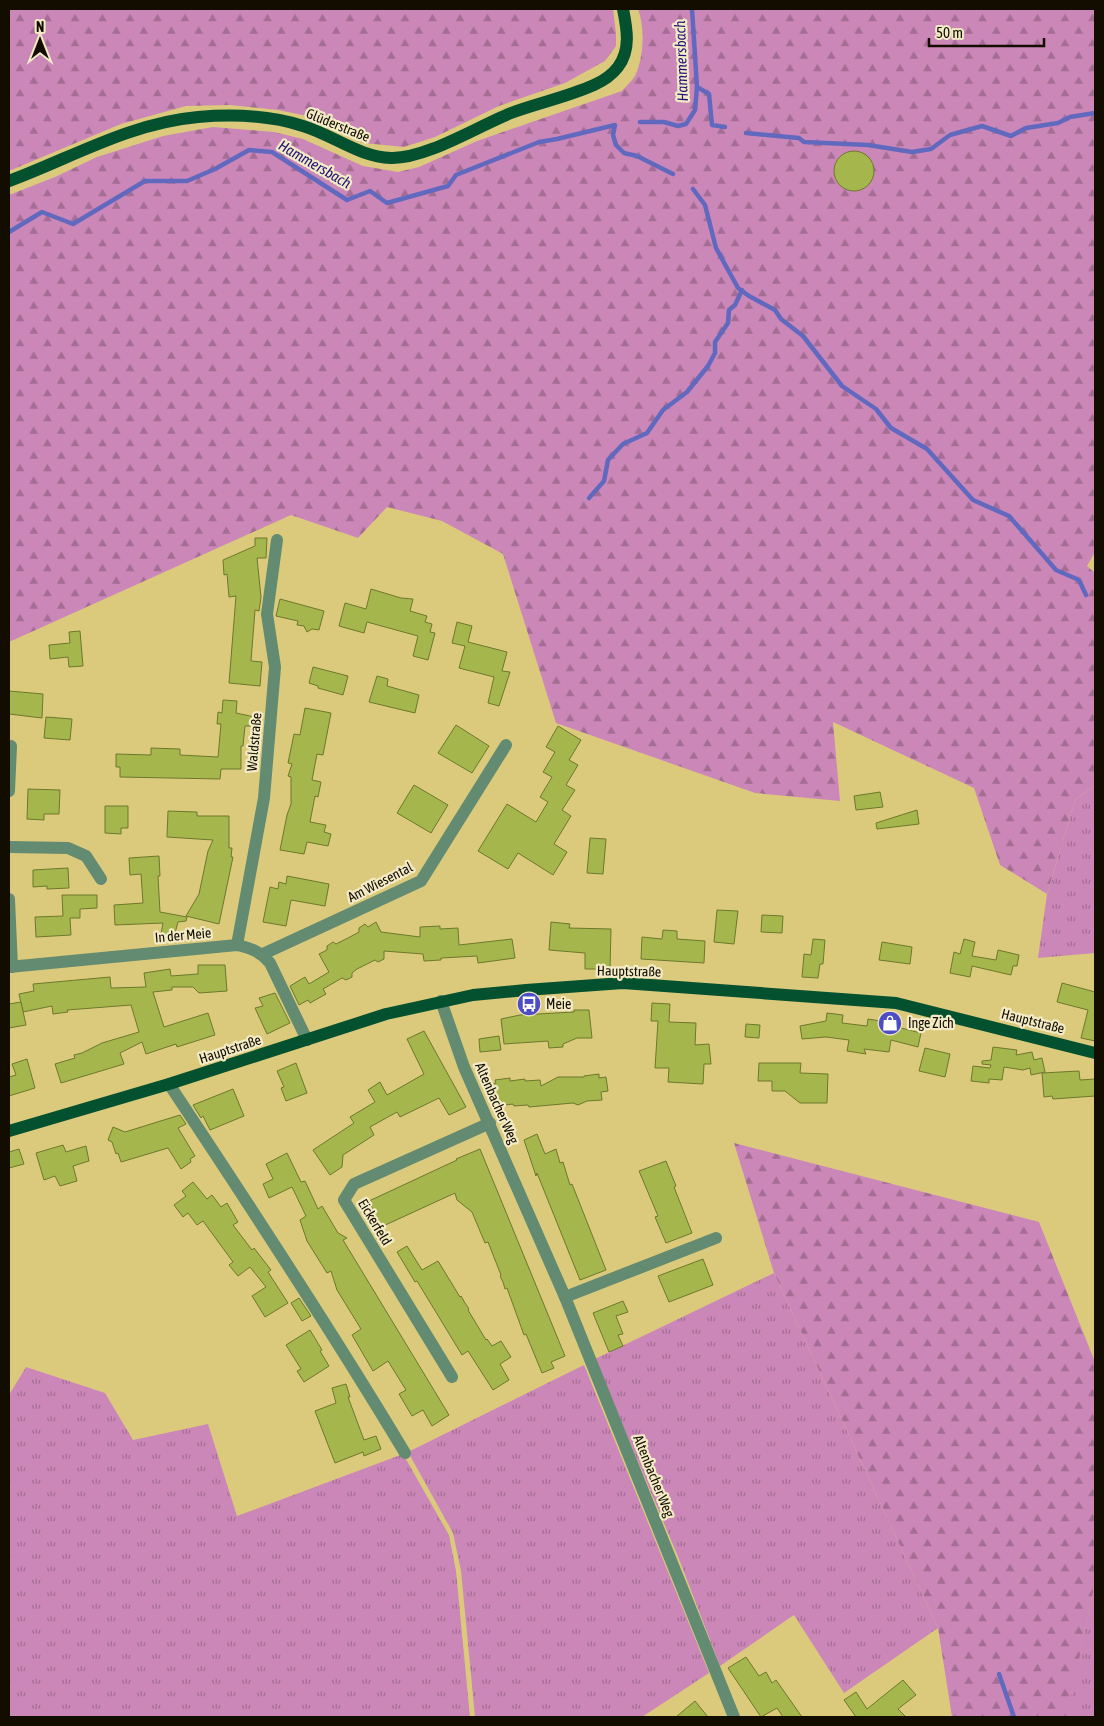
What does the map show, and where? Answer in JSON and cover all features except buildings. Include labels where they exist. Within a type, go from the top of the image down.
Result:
[{"type":"main road","name":"Glüderstraße","points":[[9,181],[98,144],[145,127],[170,121],[218,115],[241,115],[284,121],[304,126],[366,153],[390,158],[411,156],[506,115],[576,92],[604,80],[618,68],[626,50],[627,30],[623,9]]},
{"type":"main road","name":"Hauptstraße","points":[[9,1132],[169,1084],[386,1014],[473,995],[623,983],[896,1003],[1095,1053]]},
{"type":"street","name":"Waldstraße","points":[[237,945],[264,798],[275,667],[267,614],[277,540]]},
{"type":"street","points":[[9,791],[11,746]]},
{"type":"street","name":"Am Wiesental","points":[[263,954],[421,881],[506,746]]},
{"type":"street","points":[[9,847],[68,848],[86,856],[101,879]]},
{"type":"street","points":[[9,899],[10,967]]},
{"type":"street","name":"In der Meie","points":[[10,967],[237,945],[263,954]]},
{"type":"street","points":[[263,954],[270,963],[307,1040]]},
{"type":"street","name":"Altenbacher Weg","points":[[442,1001],[464,1066],[565,1297],[715,1665],[734,1717]]},
{"type":"street","points":[[169,1084],[271,1237],[348,1358],[405,1453]]},
{"type":"street","name":"Eickerfeld","points":[[452,1377],[344,1200],[354,1184],[490,1123]]},
{"type":"street","points":[[565,1297],[716,1238]]},
{"type":"green space","points":[[9,9],[613,9],[616,46],[605,61],[565,83],[499,106],[435,137],[404,147],[364,143],[317,118],[278,110],[230,105],[186,106],[121,124],[9,171]]},
{"type":"green space","points":[[638,9],[1095,9],[1095,552],[1087,566],[1095,573],[1095,785],[1075,800],[1047,894],[1000,865],[974,788],[833,722],[840,801],[755,793],[556,723],[503,554],[442,521],[387,507],[358,538],[291,515],[9,642],[9,195],[55,177],[97,157],[163,136],[213,127],[274,132],[303,139],[363,166],[398,172],[419,167],[477,141],[622,91],[635,76],[642,51],[642,25]]},
{"type":"green space","points":[[1095,785],[1095,953],[1038,958],[1047,894],[1075,800]]},
{"type":"green space","points":[[734,1143],[1039,1222],[1095,1362],[1095,1583],[1067,1717],[952,1717],[938,1628],[774,1273]]},
{"type":"green space","points":[[774,1273],[938,1628],[844,1693],[794,1615],[720,1666],[679,1559],[595,1359]]},
{"type":"green space","points":[[584,1365],[709,1673],[642,1717],[475,1717],[461,1571],[453,1533],[408,1452]]},
{"type":"green space","points":[[26,1367],[105,1393],[133,1440],[208,1424],[237,1516],[403,1454],[449,1535],[456,1571],[470,1717],[9,1717],[9,1395]]},
{"type":"green space","points":[[1095,1583],[1095,1717],[1067,1717],[1067,1714]]},
{"type":"waterway","name":"Hammersbach","points":[[640,122],[664,122],[678,126],[686,124],[695,110],[697,87],[692,9]]},
{"type":"waterway","points":[[697,87],[709,94],[712,125],[725,127]]},
{"type":"waterway","points":[[746,133],[799,138],[804,142],[868,145],[912,152],[931,149],[950,135],[982,126],[1011,136],[1026,128],[1058,123],[1070,117],[1095,113]]},
{"type":"waterway","name":"Hammersbach","points":[[9,232],[42,212],[73,224],[145,181],[187,181],[215,169],[249,150],[272,152],[347,200],[370,191],[387,203],[448,186],[456,175],[539,142],[615,125],[613,135],[616,145],[624,153],[637,156],[673,174]]},
{"type":"waterway","points":[[693,189],[705,205],[716,248],[738,288],[775,310],[781,319],[803,336],[842,386],[876,409],[891,428],[927,449],[973,500],[1009,516],[1056,570],[1079,580],[1086,595]]},
{"type":"waterway","points":[[589,498],[604,481],[608,460],[623,444],[647,433],[663,410],[687,392],[708,366],[715,353],[715,342],[728,323],[729,310],[735,305],[742,290]]},
{"type":"waterway","points":[[999,1674],[1014,1717]]},
{"type":"place","name":"Meie","points":[[529,1004]]},
{"type":"place","name":"Inge Zich","points":[[890,1023]]}]
